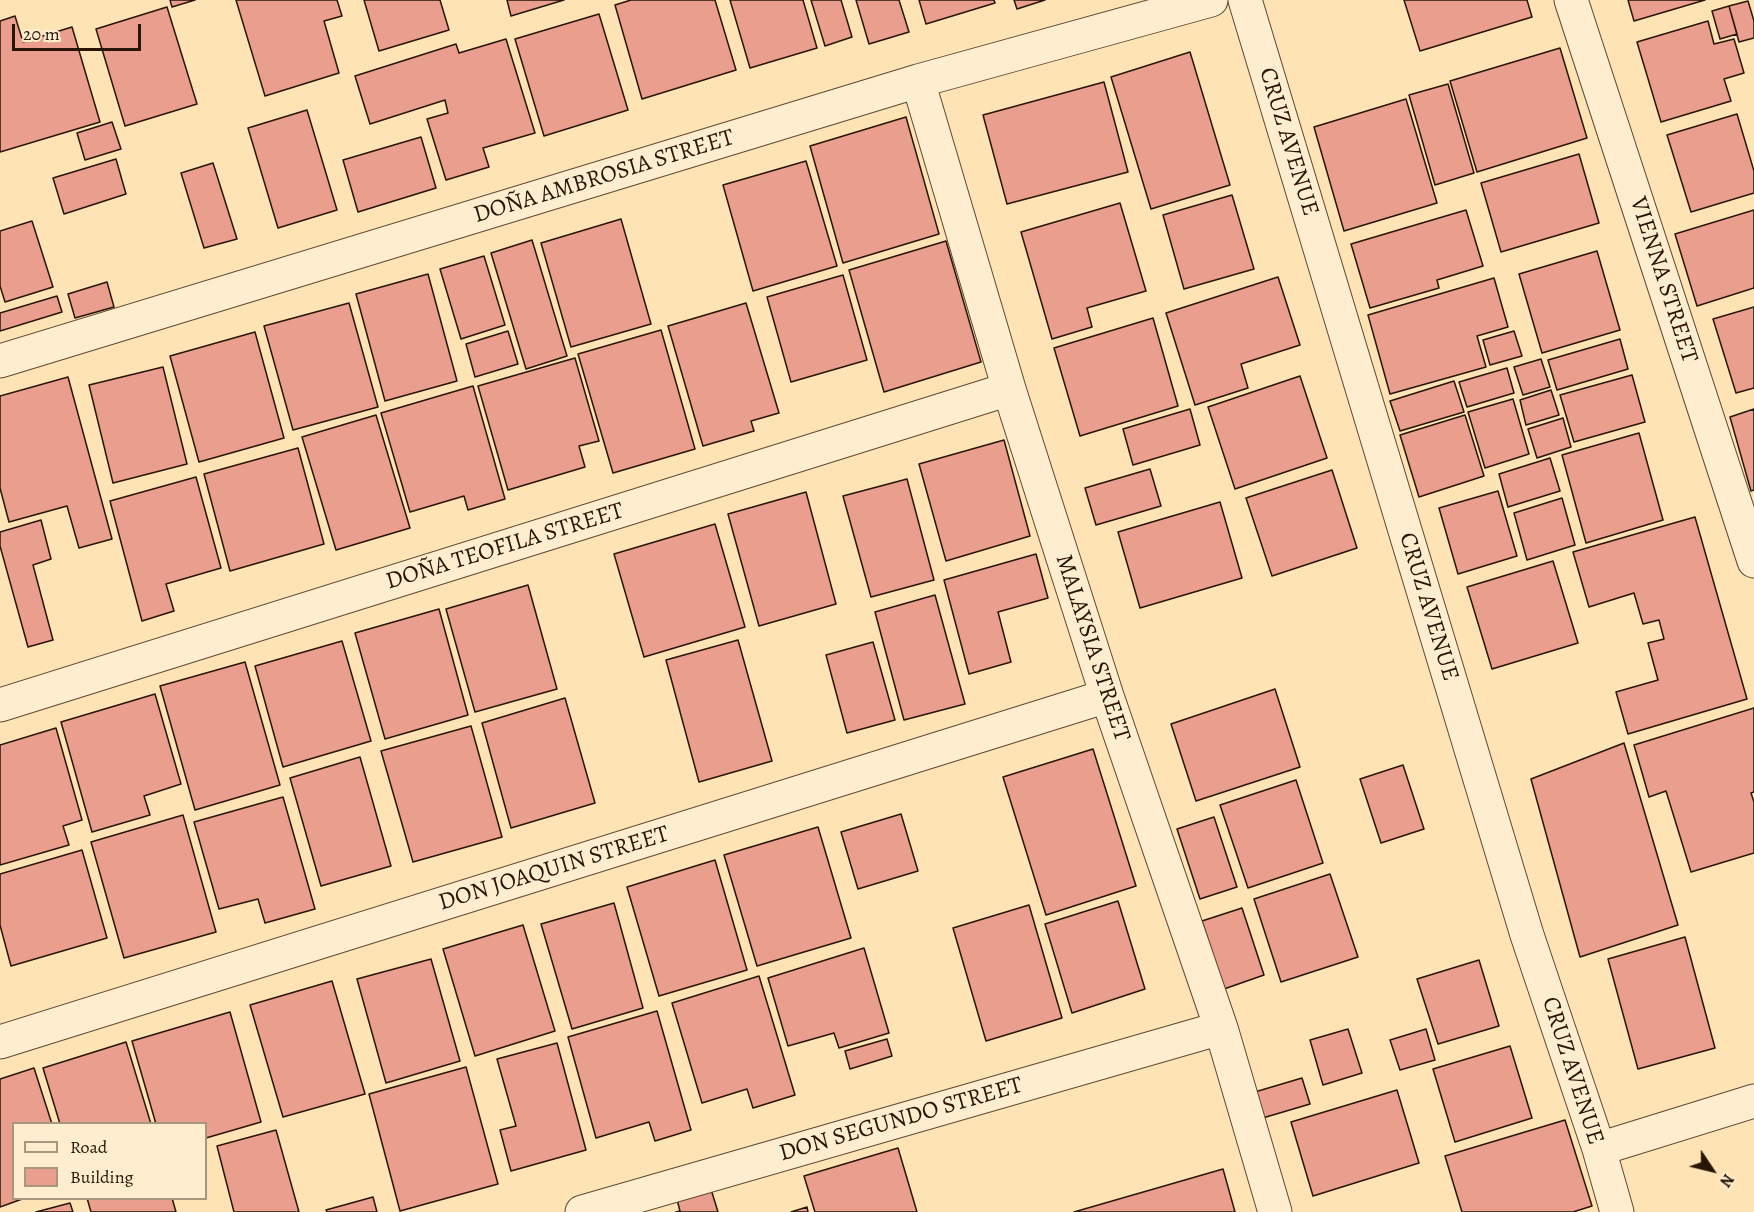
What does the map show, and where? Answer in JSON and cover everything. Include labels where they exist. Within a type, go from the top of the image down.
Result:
[{"type":"street","name":"DOÑA AMBROSIA STREET","points":[[0,361],[918,81],[1211,0]]},
{"type":"street","name":"CRUZ AVENUE","points":[[1245,0],[1527,935],[1599,1149],[1617,1212]]},
{"type":"street","name":"VIENNA STREET","points":[[1571,0],[1754,561]]},
{"type":"street","name":"MALAYSIA STREET","points":[[918,81],[1009,389],[1107,696],[1221,1028],[1275,1212]]},
{"type":"street","name":"DOÑA TEOFILA STREET","points":[[0,705],[1009,389]]},
{"type":"street","name":"DON JOAQUIN STREET","points":[[0,1042],[1107,696]]},
{"type":"street","name":"DON SEGUNDO STREET","points":[[582,1212],[1221,1028]]},
{"type":"street","points":[[1599,1149],[1754,1101]]},
{"type":"building","points":[[170,0],[195,0],[172,7]]},
{"type":"building","points":[[236,0],[337,0],[342,16],[324,21],[339,73],[265,96]]},
{"type":"building","points":[[364,0],[440,0],[449,30],[379,51]]},
{"type":"building","points":[[507,0],[564,0],[511,16]]},
{"type":"building","points":[[631,0],[715,0],[736,70],[642,99],[615,5]]},
{"type":"building","points":[[730,0],[803,0],[817,48],[750,68]]},
{"type":"building","points":[[811,0],[841,0],[852,37],[825,46]]},
{"type":"building","points":[[856,0],[899,0],[909,32],[869,44]]},
{"type":"building","points":[[919,0],[994,0],[995,3],[926,24]]},
{"type":"building","points":[[1014,0],[1045,0],[1017,9]]},
{"type":"building","points":[[1404,0],[1527,0],[1532,17],[1420,51]]},
{"type":"building","points":[[1628,0],[1705,0],[1634,21]]},
{"type":"building","points":[[1748,1],[1754,21],[1754,38],[1739,42],[1729,6]]},
{"type":"building","points":[[1729,6],[1737,34],[1720,39],[1712,11]]},
{"type":"building","points":[[167,7],[197,104],[125,126],[96,29]]},
{"type":"building","points":[[599,14],[628,110],[544,136],[515,39]]},
{"type":"building","points":[[15,16],[23,42],[72,27],[100,122],[0,152],[0,21]]},
{"type":"building","points":[[1708,21],[1714,44],[1734,39],[1744,73],[1724,79],[1731,101],[1661,122],[1637,42]]},
{"type":"building","points":[[506,39],[535,133],[483,148],[489,167],[446,180],[427,119],[448,113],[445,100],[370,124],[355,76],[456,44],[459,53]]},
{"type":"building","points":[[1560,48],[1587,138],[1477,172],[1450,81]]},
{"type":"building","points":[[1190,52],[1230,185],[1151,209],[1111,77]]},
{"type":"building","points":[[1104,82],[1128,172],[1007,204],[983,115]]},
{"type":"building","points":[[1448,84],[1474,173],[1435,185],[1409,95]]},
{"type":"building","points":[[1406,99],[1437,203],[1344,231],[1314,127]]},
{"type":"building","points":[[307,110],[337,210],[278,228],[248,128]]},
{"type":"building","points":[[1737,114],[1754,171],[1754,193],[1691,212],[1667,135]]},
{"type":"building","points":[[906,117],[939,234],[843,263],[810,146]]},
{"type":"building","points":[[112,122],[121,149],[85,160],[77,133]]},
{"type":"building","points":[[421,137],[436,188],[358,212],[343,160]]},
{"type":"building","points":[[1579,154],[1599,223],[1501,252],[1481,183]]},
{"type":"building","points":[[116,159],[126,194],[64,214],[53,178]]},
{"type":"building","points":[[806,161],[837,266],[753,291],[723,185]]},
{"type":"building","points":[[213,163],[237,239],[204,248],[181,173]]},
{"type":"building","points":[[1232,195],[1254,269],[1184,289],[1163,215]]},
{"type":"building","points":[[1120,203],[1146,291],[1087,308],[1092,327],[1052,339],[1021,232]]},
{"type":"building","points":[[1466,210],[1483,266],[1437,280],[1439,288],[1370,308],[1351,244]]},
{"type":"building","points":[[1754,210],[1754,288],[1697,306],[1675,234]]},
{"type":"building","points":[[621,219],[651,324],[571,347],[541,243]]},
{"type":"building","points":[[32,221],[53,287],[5,302],[0,286],[0,231]]},
{"type":"building","points":[[532,240],[567,356],[526,369],[491,253]]},
{"type":"building","points":[[946,241],[981,362],[884,392],[849,270]]},
{"type":"building","points":[[1597,251],[1620,330],[1542,353],[1519,274]]},
{"type":"building","points":[[484,256],[505,325],[461,339],[440,269]]},
{"type":"building","points":[[428,274],[457,381],[385,401],[356,294]]},
{"type":"building","points":[[843,275],[867,360],[791,382],[767,297]]},
{"type":"building","points":[[1278,277],[1300,345],[1241,364],[1248,388],[1195,405],[1166,313]]},
{"type":"building","points":[[1494,278],[1508,327],[1477,336],[1486,367],[1390,394],[1368,315]]},
{"type":"building","points":[[107,282],[114,307],[75,318],[68,294]]},
{"type":"building","points":[[57,296],[62,312],[0,331],[0,313]]},
{"type":"building","points":[[349,303],[378,407],[293,430],[264,326]]},
{"type":"building","points":[[746,303],[779,413],[751,421],[754,431],[703,446],[668,326]]},
{"type":"building","points":[[1754,307],[1754,388],[1736,393],[1713,319]]},
{"type":"building","points":[[1153,318],[1178,406],[1080,436],[1054,348]]},
{"type":"building","points":[[661,330],[695,449],[613,473],[578,354]]},
{"type":"building","points":[[508,331],[518,364],[475,377],[466,344]]},
{"type":"building","points":[[1514,331],[1522,356],[1490,365],[1483,340]]},
{"type":"building","points":[[255,332],[284,438],[199,462],[170,356]]},
{"type":"building","points":[[1620,339],[1628,369],[1557,390],[1548,360]]},
{"type":"building","points":[[575,358],[599,441],[579,446],[585,467],[508,490],[478,386]]},
{"type":"building","points":[[1541,359],[1550,387],[1523,395],[1514,367]]},
{"type":"building","points":[[163,367],[187,464],[113,483],[89,385]]},
{"type":"building","points":[[1507,368],[1514,393],[1467,407],[1459,382]]},
{"type":"building","points":[[1632,375],[1645,422],[1574,442],[1560,395]]},
{"type":"building","points":[[1300,376],[1327,458],[1235,489],[1208,407]]},
{"type":"building","points":[[68,377],[112,539],[79,548],[67,506],[9,522],[0,488],[0,396]]},
{"type":"building","points":[[1454,381],[1464,412],[1400,431],[1390,401]]},
{"type":"building","points":[[473,386],[505,499],[468,510],[464,496],[410,512],[381,413]]},
{"type":"building","points":[[1551,390],[1559,415],[1526,425],[1520,400]]},
{"type":"building","points":[[1513,399],[1529,454],[1485,468],[1468,412]]},
{"type":"building","points":[[1190,409],[1200,445],[1133,465],[1123,429]]},
{"type":"building","points":[[1754,409],[1754,490],[1751,491],[1730,417]]},
{"type":"building","points":[[376,415],[410,528],[336,550],[302,437]]},
{"type":"building","points":[[1465,415],[1484,476],[1419,497],[1400,435]]},
{"type":"building","points":[[1563,418],[1571,447],[1537,458],[1528,429]]},
{"type":"building","points":[[1639,433],[1663,520],[1586,543],[1562,455]]},
{"type":"building","points":[[1004,440],[1030,536],[946,561],[919,464]]},
{"type":"building","points":[[298,448],[324,544],[230,571],[204,474]]},
{"type":"building","points":[[1550,458],[1560,491],[1508,507],[1499,474]]},
{"type":"building","points":[[1150,469],[1161,506],[1096,525],[1085,488]]},
{"type":"building","points":[[1332,470],[1357,548],[1272,576],[1246,498]]},
{"type":"building","points":[[196,477],[221,568],[166,584],[174,611],[142,621],[110,501]]},
{"type":"building","points":[[907,479],[934,580],[871,597],[843,496]]},
{"type":"building","points":[[1498,491],[1517,556],[1458,574],[1439,508]]},
{"type":"building","points":[[806,492],[836,604],[759,626],[728,514]]},
{"type":"building","points":[[1562,498],[1575,545],[1527,560],[1514,513]]},
{"type":"building","points":[[1220,502],[1242,578],[1140,608],[1118,532]]},
{"type":"building","points":[[1695,517],[1747,699],[1628,734],[1616,692],[1658,680],[1648,643],[1664,639],[1659,620],[1643,624],[1634,593],[1589,607],[1573,552]]},
{"type":"building","points":[[41,520],[51,559],[33,565],[53,640],[28,647],[0,546],[0,532]]},
{"type":"building","points":[[715,524],[745,627],[644,657],[614,554]]},
{"type":"building","points":[[1036,554],[1048,598],[998,612],[1011,662],[969,674],[944,580]]},
{"type":"building","points":[[1553,561],[1578,643],[1492,669],[1467,587]]},
{"type":"building","points":[[528,585],[557,689],[475,712],[446,609]]},
{"type":"building","points":[[935,595],[965,704],[904,720],[875,612]]},
{"type":"building","points":[[439,609],[468,715],[385,739],[355,633]]},
{"type":"building","points":[[738,640],[772,761],[699,782],[666,660]]},
{"type":"building","points":[[342,641],[371,741],[283,767],[255,666]]},
{"type":"building","points":[[873,642],[895,720],[847,733],[826,655]]},
{"type":"building","points":[[245,662],[280,785],[195,810],[160,686]]},
{"type":"building","points":[[1275,689],[1300,767],[1196,801],[1171,724]]},
{"type":"building","points":[[155,694],[181,784],[144,796],[150,815],[92,832],[61,722]]},
{"type":"building","points":[[565,698],[595,803],[511,828],[482,723]]},
{"type":"building","points":[[1754,708],[1754,792],[1751,793],[1754,802],[1754,853],[1691,872],[1666,791],[1649,797],[1634,745]]},
{"type":"building","points":[[471,726],[502,837],[413,862],[381,751]]},
{"type":"building","points":[[56,728],[82,820],[63,826],[69,845],[0,865],[0,745]]},
{"type":"building","points":[[1624,743],[1678,925],[1580,957],[1531,779]]},
{"type":"building","points":[[1093,749],[1136,886],[1046,915],[1003,777]]},
{"type":"building","points":[[360,757],[391,866],[321,886],[290,778]]},
{"type":"building","points":[[1403,765],[1424,829],[1381,843],[1360,779]]},
{"type":"building","points":[[1296,780],[1323,863],[1248,888],[1220,805]]},
{"type":"building","points":[[283,797],[315,909],[265,923],[258,899],[219,909],[194,822]]},
{"type":"building","points":[[901,814],[918,871],[858,889],[841,832]]},
{"type":"building","points":[[183,815],[216,932],[124,958],[91,842]]},
{"type":"building","points":[[1214,817],[1237,887],[1200,899],[1177,829]]},
{"type":"building","points":[[818,827],[851,938],[757,966],[724,855]]},
{"type":"building","points":[[82,850],[107,938],[11,966],[0,925],[0,874]]},
{"type":"building","points":[[715,860],[747,970],[659,996],[627,887]]},
{"type":"building","points":[[1330,874],[1358,957],[1281,982],[1254,899]]},
{"type":"building","points":[[1118,901],[1145,989],[1072,1013],[1045,924]]},
{"type":"building","points":[[614,903],[643,1008],[572,1029],[541,924]]},
{"type":"building","points":[[1029,905],[1062,1018],[986,1041],[953,928]]},
{"type":"building","points":[[1242,908],[1264,975],[1224,989],[1202,921]]},
{"type":"building","points":[[523,925],[555,1031],[475,1056],[443,949]]},
{"type":"building","points":[[1685,937],[1715,1048],[1638,1069],[1608,959]]},
{"type":"building","points":[[864,948],[889,1033],[839,1048],[834,1033],[788,1046],[768,978]]},
{"type":"building","points":[[431,959],[460,1061],[386,1083],[357,979]]},
{"type":"building","points":[[1479,960],[1499,1026],[1438,1044],[1417,979]]},
{"type":"building","points":[[759,976],[795,1095],[753,1108],[747,1089],[702,1103],[672,1003]]},
{"type":"building","points":[[332,981],[365,1094],[283,1117],[250,1005]]},
{"type":"building","points":[[657,1011],[691,1130],[655,1141],[649,1122],[596,1138],[568,1037]]},
{"type":"building","points":[[230,1012],[261,1122],[207,1138],[207,1122],[155,1122],[132,1041]]},
{"type":"building","points":[[1348,1029],[1362,1073],[1323,1085],[1310,1040]]},
{"type":"building","points":[[1426,1029],[1435,1060],[1400,1070],[1390,1040]]},
{"type":"building","points":[[887,1039],[892,1056],[850,1069],[845,1051]]},
{"type":"building","points":[[126,1042],[150,1122],[59,1122],[43,1068]]},
{"type":"building","points":[[557,1043],[586,1150],[511,1171],[500,1130],[516,1126],[497,1059]]},
{"type":"building","points":[[1510,1046],[1532,1118],[1455,1142],[1433,1069]]},
{"type":"building","points":[[466,1067],[498,1184],[400,1211],[369,1094]]},
{"type":"building","points":[[34,1068],[51,1122],[12,1122],[12,1200],[19,1200],[0,1207],[0,1079]]},
{"type":"building","points":[[1302,1078],[1310,1104],[1256,1120],[1248,1094]]},
{"type":"building","points":[[1397,1090],[1419,1163],[1313,1196],[1291,1122]]},
{"type":"building","points":[[1565,1120],[1592,1206],[1573,1212],[1462,1212],[1445,1156]]},
{"type":"building","points":[[276,1130],[299,1212],[234,1212],[217,1146]]},
{"type":"building","points":[[898,1148],[917,1212],[815,1212],[804,1176]]},
{"type":"building","points":[[1223,1169],[1235,1212],[1074,1212]]},
{"type":"building","points":[[710,1186],[718,1212],[676,1212],[680,1211],[676,1196]]},
{"type":"building","points":[[373,1197],[377,1212],[327,1212],[326,1210]]},
{"type":"building","points":[[88,1200],[173,1200],[176,1212],[91,1212]]},
{"type":"building","points":[[70,1203],[73,1212],[36,1212]]},
{"type":"building","points":[[807,1207],[808,1212],[791,1212]]}]
